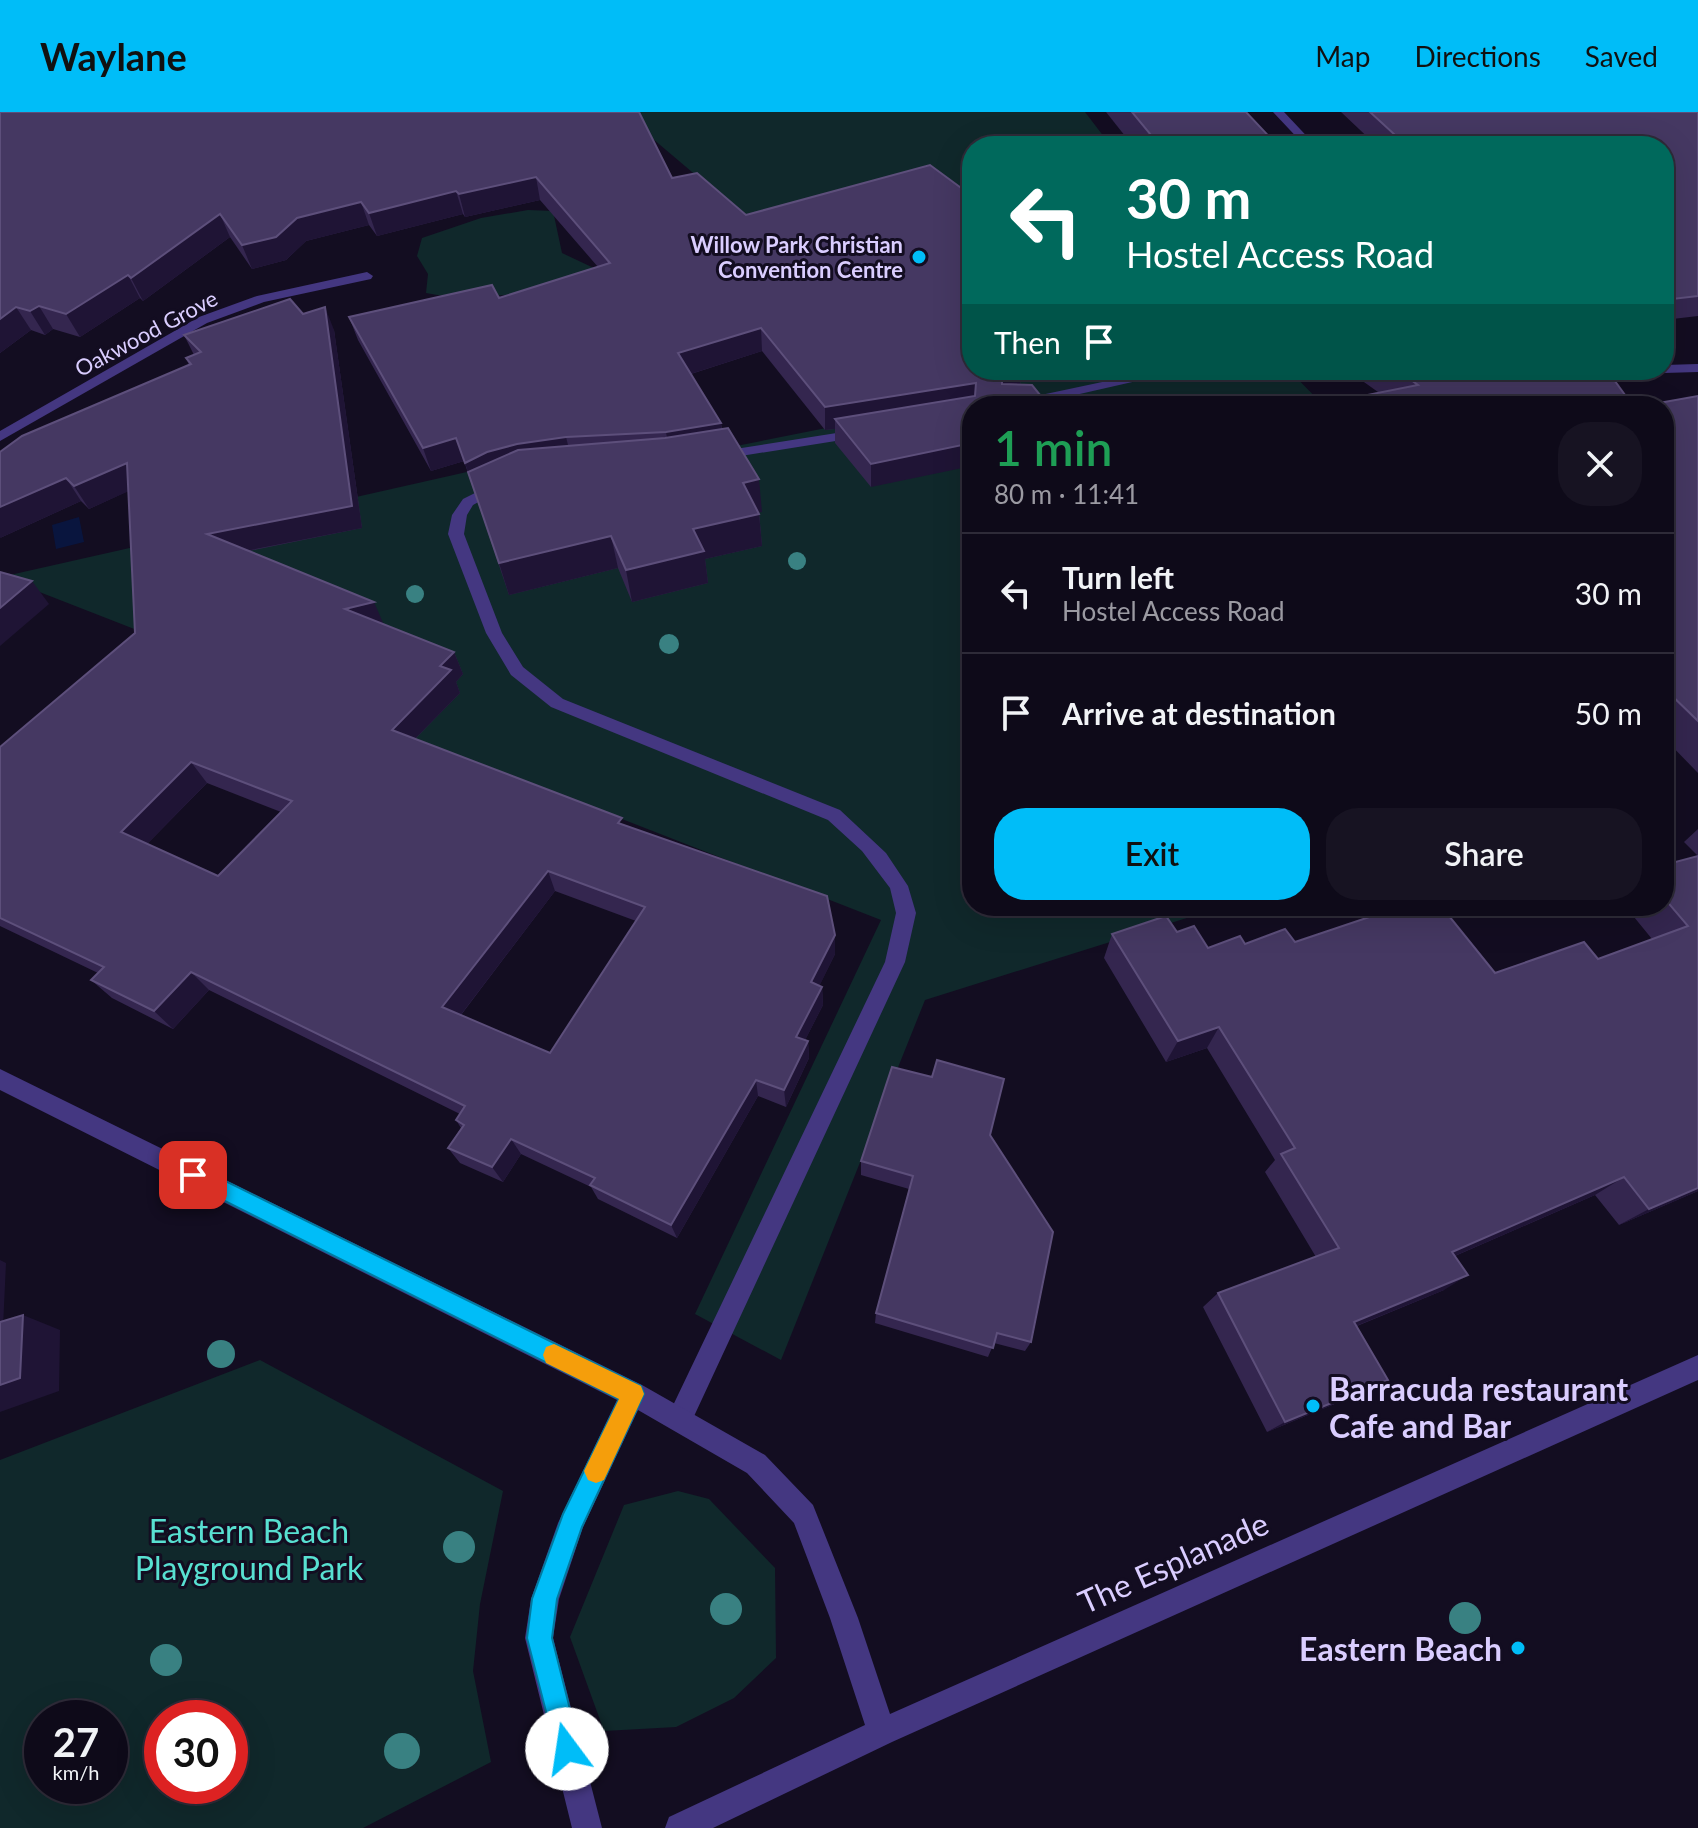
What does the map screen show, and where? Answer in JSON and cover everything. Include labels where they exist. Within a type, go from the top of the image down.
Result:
[{"type":"street","points":[[1278,112],[1301,136]]},
{"type":"street","name":"Oakwood Grove","points":[[0,437],[203,320],[261,299],[367,276]]},
{"type":"street","points":[[1674,369],[1698,368]]},
{"type":"street","points":[[1055,396],[1131,380]]},
{"type":"street","points":[[692,460],[882,429]]},
{"type":"street","points":[[513,480],[478,493],[463,505],[456,519],[456,534],[494,633],[517,671],[557,703],[834,815],[859,832],[895,881],[906,912],[895,962],[680,1418]]},
{"type":"street","points":[[0,1079],[633,1394],[756,1464],[804,1514],[882,1732]]},
{"type":"street","name":"The Esplanade","points":[[680,1828],[882,1732],[1698,1367]]},
{"type":"street","points":[[587,1828],[539,1638],[545,1599],[571,1523],[633,1394]]},
{"type":"green space","points":[[627,112],[1085,112],[1103,136],[962,136],[962,380],[1299,380],[1314,396],[962,396],[962,401],[633,122]]},
{"type":"green space","points":[[528,210],[553,211],[562,253],[615,278],[495,296],[426,293],[428,274],[417,256],[422,238],[481,218]]},
{"type":"green space","points":[[962,401],[962,916],[1193,916],[925,1000],[781,1360],[695,1314],[881,920],[1,577],[707,418],[726,448]]},
{"type":"green space","name":"Eastern Beach Playground Park","points":[[260,1360],[503,1491],[480,1604],[473,1671],[491,1762],[363,1828],[0,1828],[0,1460]]},
{"type":"green space","points":[[678,1491],[709,1499],[775,1568],[776,1658],[734,1698],[676,1727],[604,1731],[570,1637],[624,1505]]},
{"type":"water","points":[[79,517],[84,542],[56,549],[52,525]]},
{"type":"building","points":[[0,112],[639,112],[672,178],[697,173],[746,215],[930,165],[962,189],[962,380],[1002,380],[1002,384],[1032,385],[1041,396],[975,396],[976,383],[825,407],[761,328],[678,353],[721,423],[666,432],[566,437],[517,444],[487,452],[465,463],[456,438],[423,448],[349,317],[492,285],[499,298],[610,263],[536,177],[459,194],[456,191],[369,213],[361,202],[297,218],[276,237],[242,245],[220,214],[131,278],[128,275],[66,314],[39,306],[30,311],[16,307],[0,319]]},
{"type":"building","points":[[1132,112],[1246,112],[1269,136],[1152,136]]},
{"type":"building","points":[[1370,112],[1698,112],[1698,296],[1674,299],[1674,136],[1396,136]]},
{"type":"building","points":[[290,299],[303,314],[325,307],[352,506],[207,534],[374,602],[345,609],[454,652],[440,666],[451,670],[392,730],[622,818],[618,823],[827,896],[835,935],[811,982],[822,987],[796,1037],[808,1041],[784,1090],[756,1080],[671,1225],[590,1185],[595,1178],[511,1139],[492,1167],[448,1148],[464,1125],[456,1120],[465,1106],[191,972],[154,1011],[91,980],[104,967],[0,918],[0,747],[135,633],[127,463],[74,486],[66,478],[0,507],[0,452],[22,436],[191,364],[186,358],[201,352],[184,335]],"holes":[[[191,762],[292,801],[218,876],[121,832]],[[548,871],[645,907],[550,1053],[442,1007]]]},
{"type":"building","points":[[1411,380],[1614,380],[1626,396],[1367,395],[1418,385]]},
{"type":"building","points":[[1698,396],[1698,721],[1674,698],[1674,400]]},
{"type":"building","points":[[962,398],[962,445],[871,464],[835,419]]},
{"type":"building","points":[[728,428],[759,479],[743,483],[759,514],[693,529],[704,551],[626,570],[611,536],[499,563],[468,472],[518,450],[665,438]]},
{"type":"building","points":[[0,572],[32,581],[0,608]]},
{"type":"building","points":[[1698,856],[1698,1188],[1649,1209],[1624,1177],[1452,1252],[1468,1275],[1354,1322],[1388,1380],[1285,1422],[1218,1293],[1339,1248],[1281,1154],[1295,1148],[1219,1027],[1178,1041],[1112,934],[1166,916],[1177,932],[1194,926],[1208,948],[1240,936],[1245,944],[1285,929],[1295,942],[1372,916],[1449,916],[1495,973],[1584,942],[1598,959],[1688,926],[1674,910],[1674,862]]},
{"type":"building","points":[[937,1060],[1004,1079],[990,1135],[1053,1232],[1031,1342],[997,1333],[993,1348],[876,1313],[913,1176],[861,1161],[892,1067],[932,1077]]},
{"type":"building","points":[[23,1315],[20,1378],[0,1385],[0,1322]]},
{"type":"slow traffic","points":[[554,1355],[633,1394],[596,1471]]},
{"type":"place","name":"Willow Park Christian Convention Centre","points":[[919,257]]},
{"type":"place","name":"Barracuda restaurant Cafe and Bar","points":[[1313,1406]]},
{"type":"place","name":"Eastern Beach","points":[[1518,1648]]},
{"type":"route","points":[[193,1175],[633,1394],[571,1523],[545,1599],[539,1638],[567,1749]]}]
